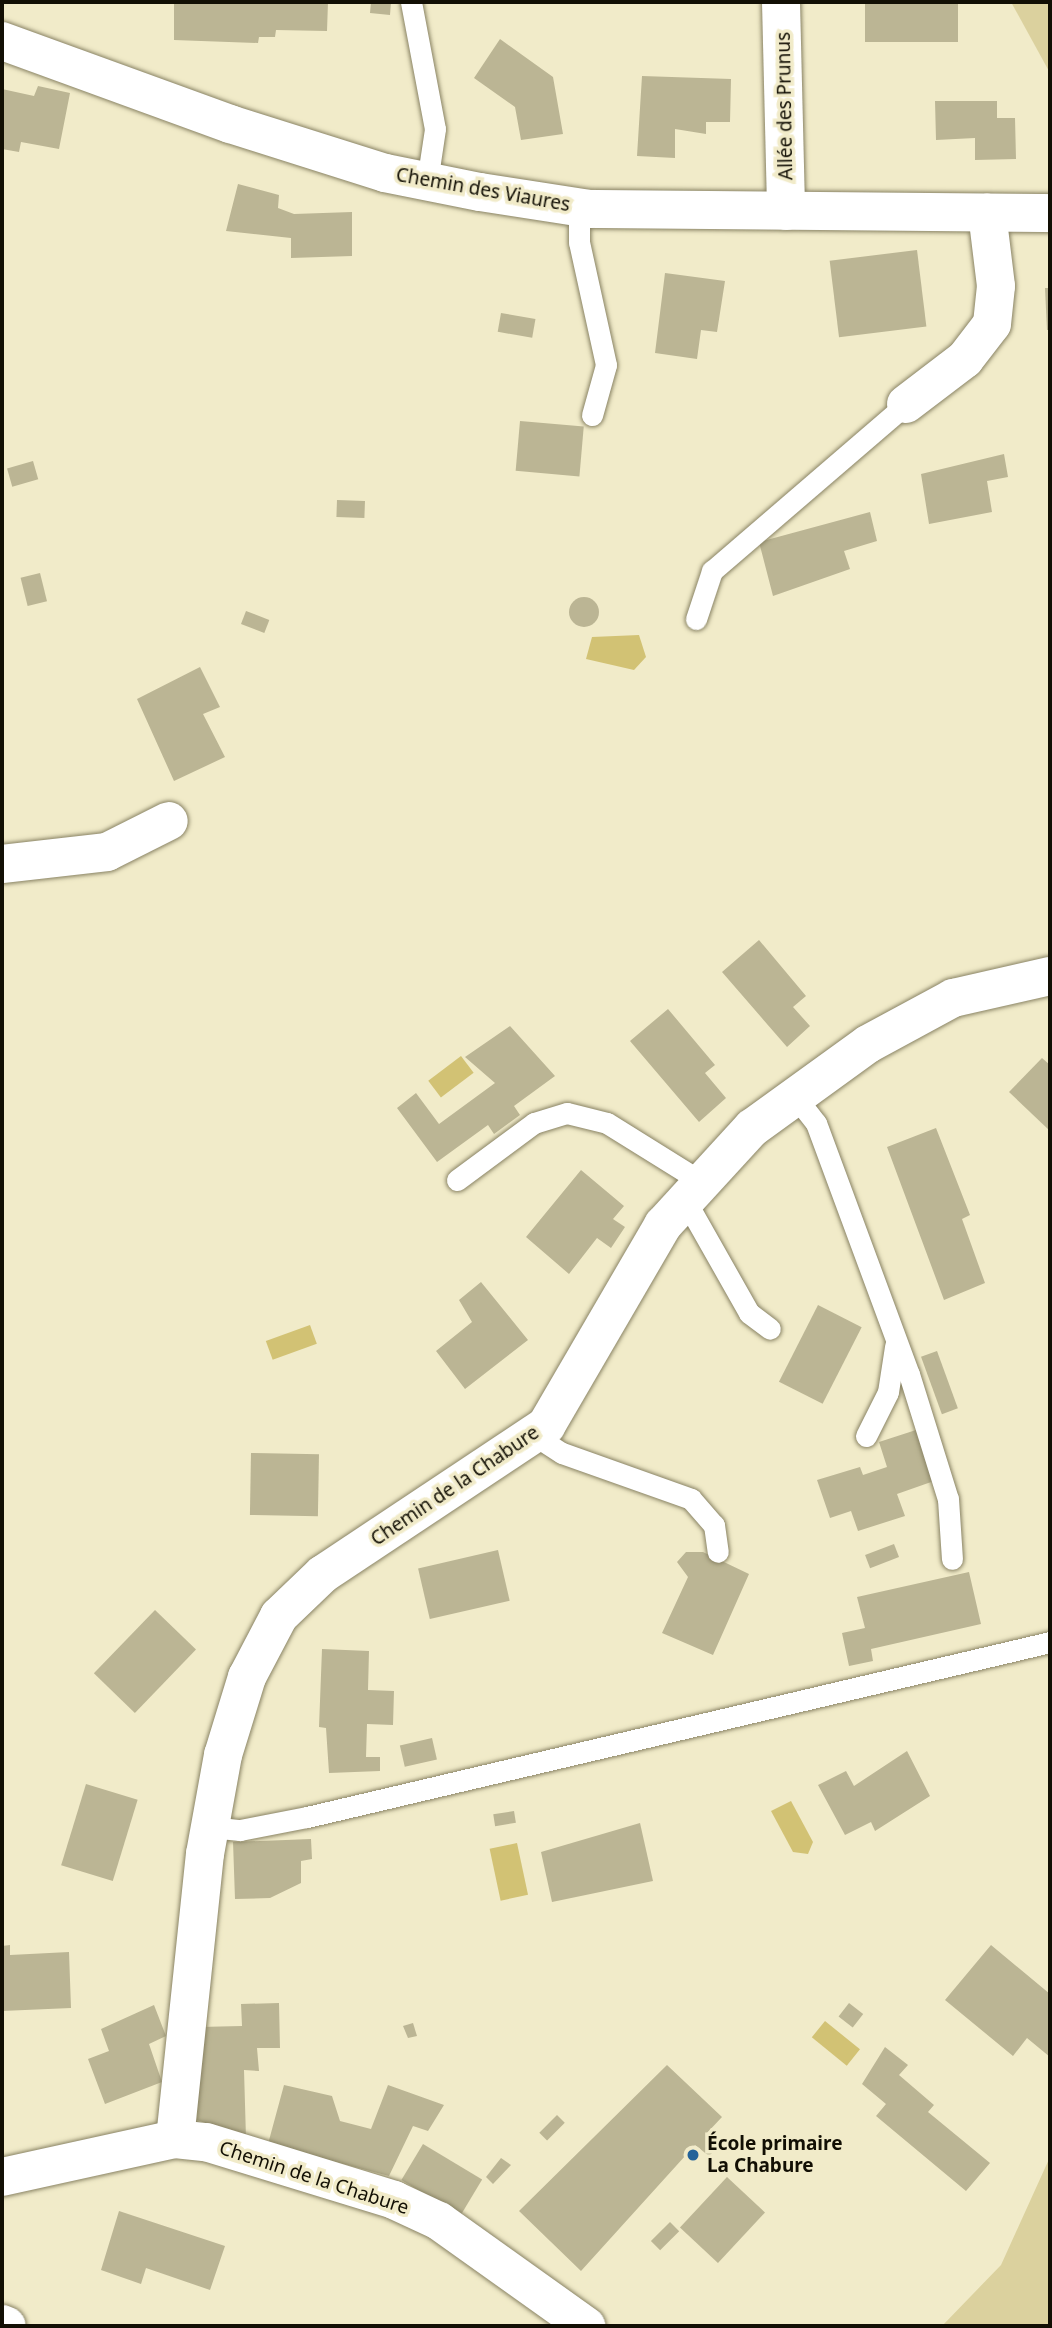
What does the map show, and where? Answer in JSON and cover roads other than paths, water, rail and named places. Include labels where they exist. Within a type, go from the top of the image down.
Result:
[{"type":"street","name":"Allée des Prunus","points":[[781,2],[786,211]]},
{"type":"street","name":"Chemin des Viaures","points":[[2,41],[230,124],[427,182],[579,207],[1050,213]]},
{"type":"street","points":[[906,404],[965,359],[992,324],[996,286],[987,213]]},
{"type":"street","points":[[2,864],[107,852],[169,821]]},
{"type":"street","name":"Chemin de la Chabure","points":[[176,2139],[210,1827],[247,1677],[279,1616],[323,1574],[534,1434],[584,1368],[692,1189],[794,1095],[868,1044],[953,998],[1050,976]]},
{"type":"street","name":"Chemin de la Chabure","points":[[2,2178],[176,2139],[206,2142],[394,2200],[439,2221],[586,2326]]},
{"type":"street","points":[[2,2324],[8,2326]]},
{"type":"lane","points":[[411,2],[435,129],[427,182]]},
{"type":"lane","points":[[579,207],[579,242],[606,365],[592,415]]},
{"type":"lane","points":[[696,619],[712,571],[906,404]]},
{"type":"lane","points":[[794,1095],[816,1123],[909,1374],[948,1499],[952,1559]]},
{"type":"lane","points":[[457,1180],[534,1123],[567,1113],[607,1123],[692,1189],[749,1313],[770,1329]]},
{"type":"lane","points":[[866,1436],[888,1392],[895,1338]]},
{"type":"lane","points":[[534,1434],[562,1453],[691,1499],[714,1525],[718,1552]]},
{"type":"lane","points":[[210,1827],[240,1830],[307,1818],[1050,1642]]},
{"type":"place","name":"École primaire La Chabure","points":[[693,2155]]}]
